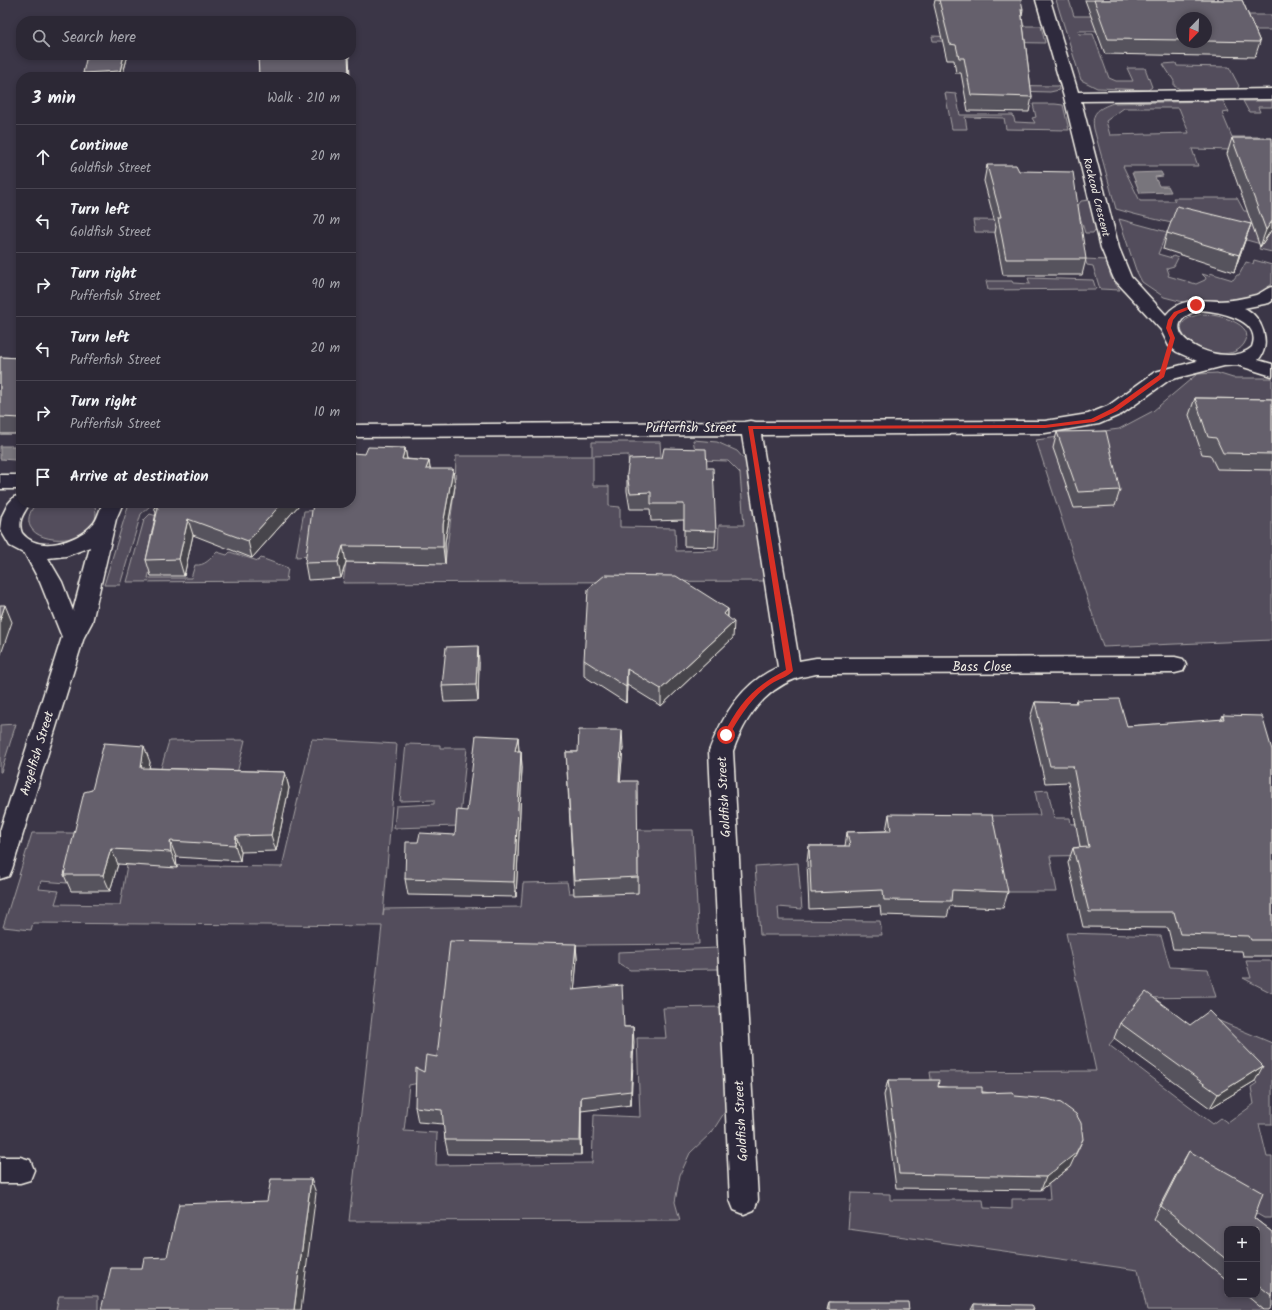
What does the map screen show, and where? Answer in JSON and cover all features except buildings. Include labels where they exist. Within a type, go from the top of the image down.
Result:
[{"type":"street","name":"Rockcod Crescent","points":[[1043,0],[1072,97],[1110,248],[1123,279],[1171,333]]},
{"type":"street","points":[[1072,97],[1272,94]]},
{"type":"street","points":[[1134,291],[1186,308]]},
{"type":"street","points":[[1220,306],[1240,313],[1255,323],[1268,295]]},
{"type":"street","points":[[1162,376],[1171,333],[1170,320],[1176,313],[1196,305],[1220,306],[1268,295]]},
{"type":"street","name":"Pufferfish Street","points":[[356,431],[750,427],[1045,427],[1072,424],[1092,420],[1115,410],[1162,376],[1252,356],[1268,344],[1262,331],[1255,323]]},
{"type":"street","points":[[1171,333],[1181,346],[1192,353],[1272,370]]},
{"type":"street","points":[[750,427],[790,671]]},
{"type":"street","points":[[0,482],[16,482]]},
{"type":"street","points":[[16,508],[5,522],[12,535],[20,543],[32,549],[49,551],[85,542],[99,532],[109,508]]},
{"type":"street","name":"Angelfish Street","points":[[0,869],[73,637],[81,622],[109,508]]},
{"type":"street","points":[[32,549],[51,582],[73,637]]},
{"type":"street","name":"Bass Close","points":[[790,671],[816,666],[1175,665]]},
{"type":"street","name":"Goldfish Street","points":[[744,1200],[721,751],[726,735],[736,718],[756,692],[769,682],[790,671]]},
{"type":"shaded area","points":[[1056,0],[1069,0],[1074,16],[1111,16],[1176,29],[1176,30],[1078,31],[1079,34],[1093,34],[1109,78],[1116,81],[1133,81],[1127,68],[1145,68],[1152,87],[1148,90],[1097,88],[1081,80]]},
{"type":"shaded area","points":[[1227,15],[1272,15],[1272,30],[1212,30],[1212,20]]},
{"type":"shaded area","points":[[1015,26],[1041,26],[1045,43],[933,41],[932,36],[958,37]]},
{"type":"shaded area","points":[[1176,63],[1177,66],[1229,67],[1239,86],[1237,89],[1180,89],[1174,86],[1174,81],[1163,64]]},
{"type":"shaded area","points":[[977,85],[1058,86],[1059,90],[1050,92],[978,90]]},
{"type":"shaded area","points":[[945,93],[956,94],[960,115],[1013,115],[1015,122],[1035,123],[1032,118],[1036,117],[1033,104],[1063,105],[1069,130],[1006,129],[1004,118],[965,117],[967,129],[952,129]]},
{"type":"shaded area","points":[[1223,101],[1229,112],[1222,113],[1232,137],[1265,137],[1271,151],[1192,149],[1198,166],[1123,166],[1140,201],[1175,201],[1173,198],[1237,198],[1244,211],[1272,212],[1272,252],[1259,249],[1261,244],[1116,209],[1093,123],[1095,115],[1100,109],[1113,103]],"holes":[[[1124,108],[1179,108],[1189,133],[1110,135],[1106,121]]]},
{"type":"shaded area","points":[[1243,101],[1272,101],[1272,107],[1258,107],[1260,112],[1249,112]]},
{"type":"shaded area","points":[[1161,172],[1163,176],[1155,177],[1159,186],[1168,186],[1171,192],[1140,193],[1132,173]]},
{"type":"shaded area","points":[[1089,200],[1097,227],[1093,233],[1085,233],[1077,207],[1081,201]]},
{"type":"shaded area","points":[[1119,219],[1167,232],[1158,254],[1178,258],[1174,266],[1167,268],[1169,274],[1168,276],[1196,284],[1205,280],[1206,278],[1202,274],[1209,276],[1210,273],[1233,280],[1237,275],[1239,275],[1246,262],[1253,264],[1254,260],[1272,265],[1272,284],[1253,298],[1244,302],[1187,303],[1164,297],[1142,282],[1136,270]]},
{"type":"shaded area","points":[[973,220],[1065,221],[1069,233],[975,232]]},
{"type":"shaded area","points":[[1085,259],[1106,260],[1111,277],[1120,290],[1100,289],[1093,266],[1087,265]]},
{"type":"shaded area","points":[[1028,278],[1093,280],[1096,289],[988,290],[986,281],[1012,281],[1013,283],[1030,284]]},
{"type":"shaded area","points":[[1202,314],[1225,318],[1240,325],[1245,330],[1247,337],[1244,344],[1234,352],[1221,354],[1207,351],[1194,344],[1185,336],[1181,328],[1186,320]]},
{"type":"shaded area","points":[[1217,373],[1233,378],[1272,378],[1272,640],[1103,647],[1036,440],[1119,429],[1153,411],[1197,374]]},
{"type":"shaded area","points":[[693,440],[717,442],[737,451],[751,467],[764,581],[343,583],[346,562],[445,563],[455,486],[456,456],[592,456],[592,442],[660,442],[662,474],[629,476],[628,455],[593,456],[593,486],[609,486],[609,506],[620,507],[620,527],[675,528],[676,551],[718,550],[719,525],[744,525],[740,473],[728,461],[697,460]]},
{"type":"shaded area","points":[[0,446],[16,446],[15,460],[0,459]]},
{"type":"shaded area","points":[[34,508],[94,508],[95,519],[87,531],[74,537],[58,539],[43,537],[32,530],[29,519]]},
{"type":"shaded area","points":[[127,508],[148,508],[141,514],[120,585],[104,585]]},
{"type":"shaded area","points":[[344,509],[311,556],[296,557],[304,511]]},
{"type":"shaded area","points":[[150,514],[187,525],[154,554],[148,578],[191,578],[195,565],[205,563],[217,552],[227,555],[230,552],[258,561],[261,558],[288,568],[286,581],[127,582],[144,520]]},
{"type":"shaded area","points":[[16,724],[1,772],[0,772],[0,725]]},
{"type":"shaded area","points":[[312,739],[397,744],[383,916],[384,909],[521,907],[523,883],[567,882],[569,893],[638,893],[638,855],[623,830],[693,830],[699,944],[455,946],[440,1071],[419,1083],[409,1085],[404,1131],[437,1133],[436,1165],[592,1163],[594,1115],[640,1117],[637,1038],[666,1038],[663,1008],[723,1007],[726,1110],[712,1132],[690,1153],[680,1175],[675,1202],[680,1220],[349,1221],[382,926],[33,923],[31,930],[3,927],[32,833],[79,833],[67,883],[41,881],[39,889],[59,891],[55,904],[120,905],[127,865],[282,867]]},
{"type":"shaded area","points":[[245,740],[234,786],[156,785],[169,741]]},
{"type":"shaded area","points":[[406,744],[440,745],[440,748],[467,748],[459,826],[394,828],[396,806],[434,804],[434,800],[400,801]]},
{"type":"shaded area","points":[[1048,790],[1054,818],[1070,818],[1071,824],[1094,823],[1164,854],[1050,856],[1057,892],[1000,892],[979,816],[1040,815],[1035,791]]},
{"type":"shaded area","points":[[798,863],[802,909],[778,907],[779,920],[880,921],[882,935],[760,935],[755,866]]},
{"type":"shaded area","points":[[1066,933],[1161,936],[1170,967],[1208,969],[1216,997],[1138,998],[1139,1007],[1109,1045],[1213,1124],[1221,1118],[1228,1123],[1254,1104],[1251,1087],[1257,1083],[1212,1036],[1217,1020],[1272,1043],[1272,1124],[1259,1124],[1267,1157],[1272,1157],[1272,1218],[1264,1218],[1252,1211],[1154,1219],[1224,1277],[1224,1298],[1250,1298],[1264,1310],[1147,1310],[1138,1270],[848,1229],[851,1193],[890,1194],[890,1200],[983,1200],[984,1208],[1012,1209],[1012,1199],[1050,1199],[1048,1177],[934,1101],[930,1072],[1096,1071]]},
{"type":"shaded area","points":[[718,948],[719,969],[630,970],[618,963],[618,952]]},
{"type":"shaded area","points":[[1246,961],[1272,961],[1272,993],[1243,978],[1251,978]]},
{"type":"shaded area","points":[[59,1296],[98,1296],[98,1310],[56,1310]]},
{"type":"route","points":[[726,735],[736,718],[756,692],[769,682],[790,671],[750,427],[1045,427],[1092,420],[1115,410],[1162,376],[1173,338],[1169,328],[1170,320],[1176,313],[1196,305]]}]
